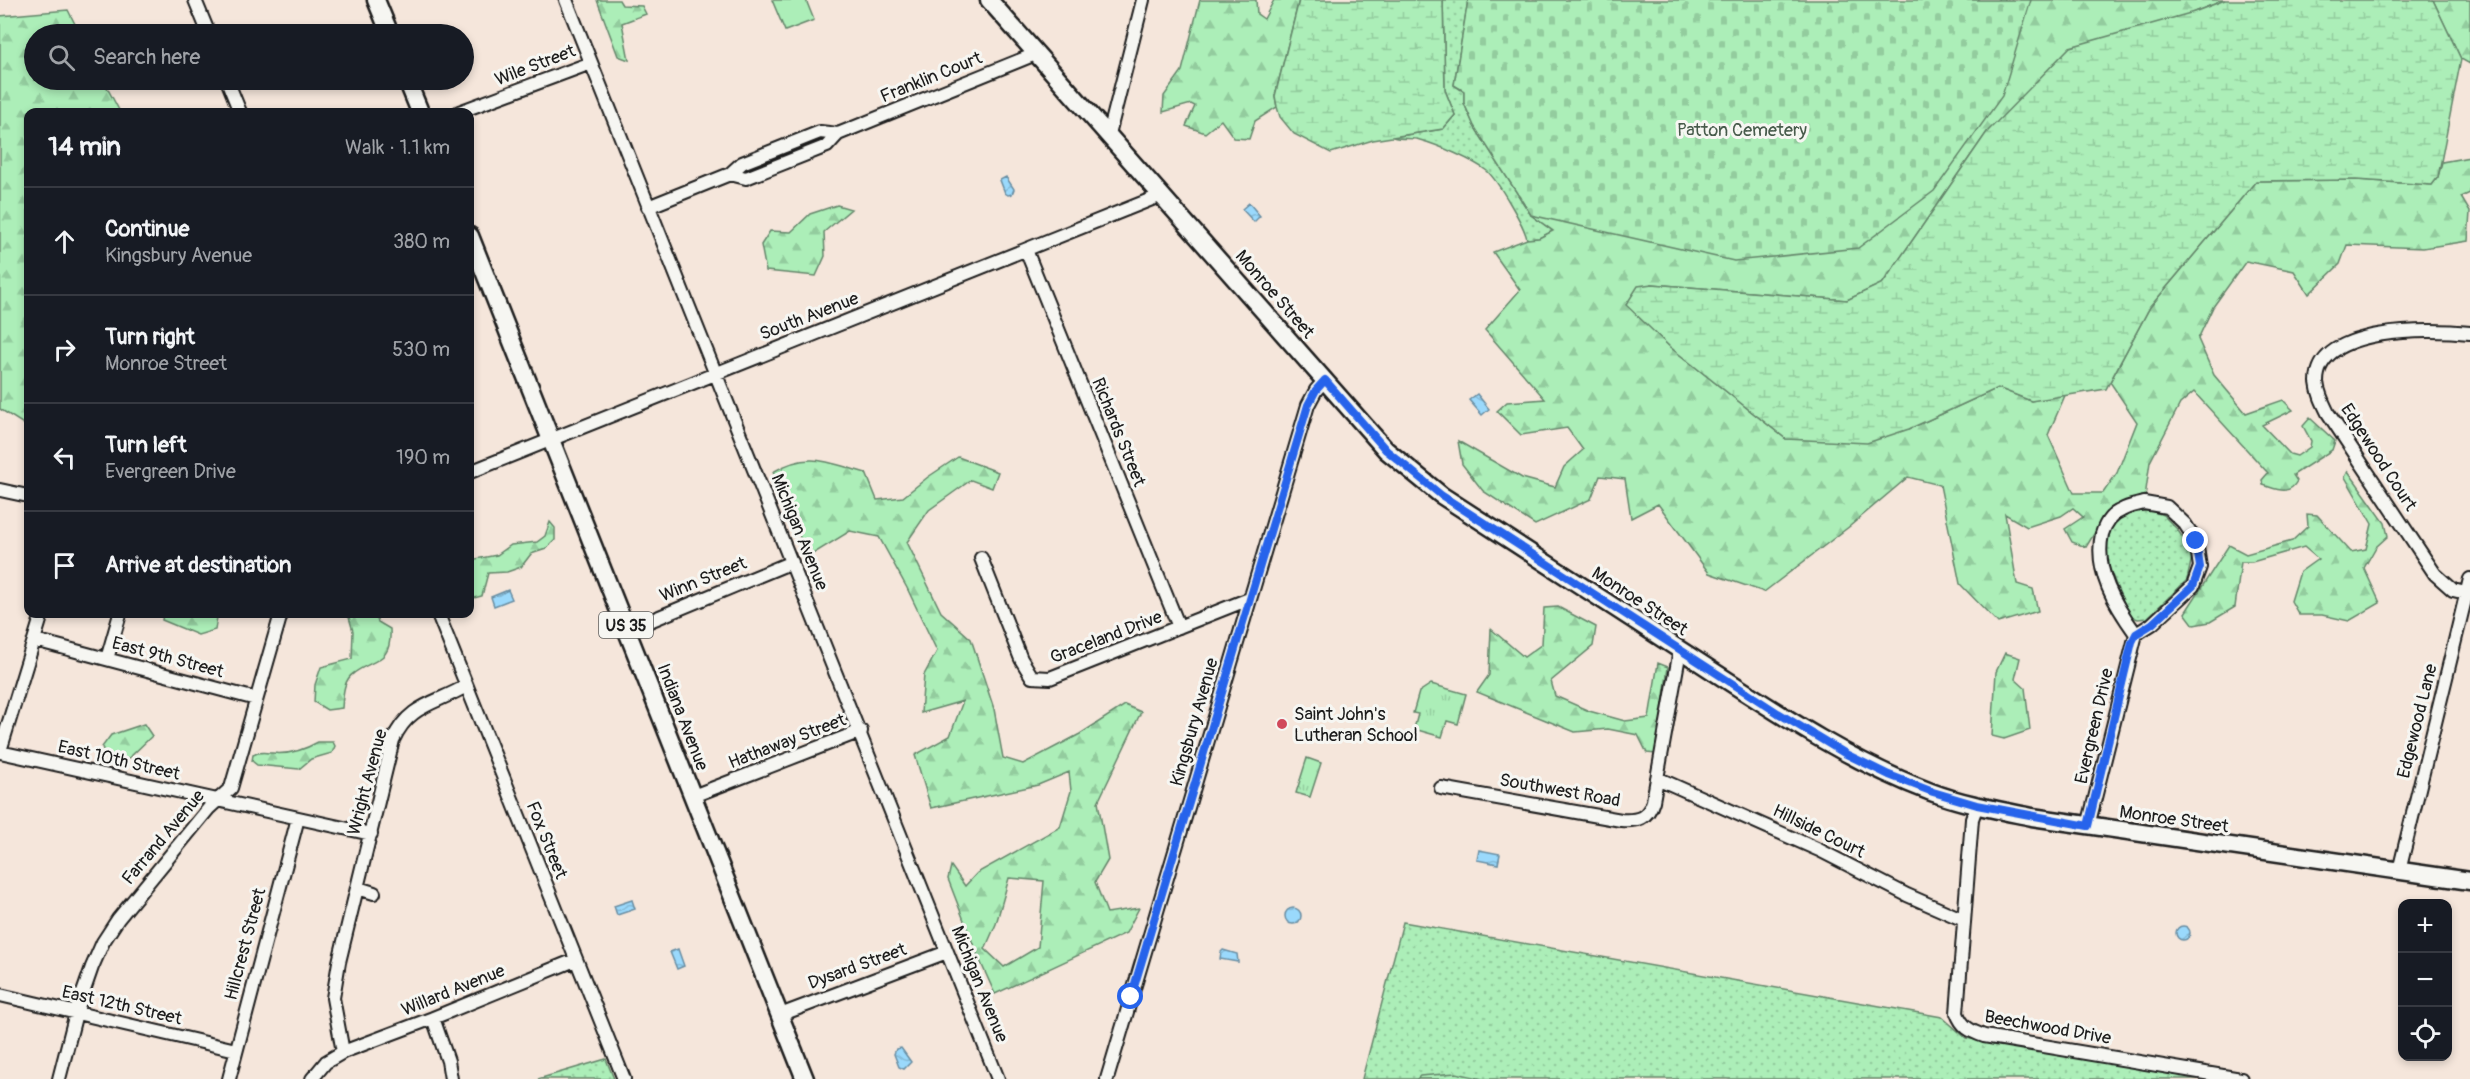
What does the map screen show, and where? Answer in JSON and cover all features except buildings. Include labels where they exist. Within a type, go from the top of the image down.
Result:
[{"type":"main road","points":[[376,0],[386,24]]},
{"type":"main road","name":"Monroe Street","points":[[989,0],[1386,450],[1441,495],[1680,650],[1846,754],[1889,775],[1933,792],[1977,805],[2088,826],[2470,881]]},
{"type":"main road","points":[[411,90],[418,108]]},
{"type":"main road","name":"Indiana Avenue","points":[[474,246],[805,1079]]},
{"type":"street","points":[[195,0],[205,24]]},
{"type":"street","name":"Michigan Avenue","points":[[566,0],[861,731],[998,1079]]},
{"type":"street","points":[[1109,134],[1143,0]]},
{"type":"street","name":"Franklin Court","points":[[648,207],[730,174],[746,178],[827,146],[838,134],[1038,53]]},
{"type":"street","name":"Wile Street","points":[[470,108],[591,63]]},
{"type":"street","points":[[231,90],[238,108]]},
{"type":"street","name":"South Avenue","points":[[474,470],[1162,195]]},
{"type":"street","name":"Richards Street","points":[[1026,250],[1179,627]]},
{"type":"street","name":"Edgewood Court","points":[[2466,593],[2453,590],[2435,574],[2328,413],[2317,381],[2322,365],[2328,358],[2354,340],[2402,331],[2440,330],[2470,333]]},
{"type":"street","name":"Kingsbury Avenue","points":[[1107,1079],[1308,405],[1316,390],[1325,380]]},
{"type":"street","points":[[0,490],[24,495]]},
{"type":"street","points":[[2144,503],[2167,507],[2185,524],[2196,541],[2200,567],[2193,586],[2152,624],[2136,634],[2118,609],[2101,565],[2100,547],[2105,524],[2120,510],[2144,503]]},
{"type":"street","name":"Graceland Drive","points":[[981,558],[1021,658],[1032,677],[1050,678],[1179,627]]},
{"type":"street","name":"Winn Street","points":[[627,630],[792,562]]},
{"type":"street","name":"Edgewood Lane","points":[[2399,871],[2470,579]]},
{"type":"street","points":[[1179,627],[1249,599]]},
{"type":"street","points":[[0,751],[41,618]]},
{"type":"street","points":[[107,659],[119,618]]},
{"type":"street","name":"Farrand Avenue","points":[[59,1079],[76,1013],[92,967],[118,919],[217,801],[231,788],[280,618]]},
{"type":"street","name":"Fox Street","points":[[440,618],[624,1079]]},
{"type":"street","name":"Evergreen Drive","points":[[2088,826],[2132,642],[2136,634]]},
{"type":"street","name":"East 9th Street","points":[[35,640],[256,699]]},
{"type":"street","name":"Southwest Road","points":[[1441,788],[1632,821],[1639,820],[1648,814],[1651,808],[1680,650]]},
{"type":"street","name":"Wright Avenue","points":[[343,1052],[333,998],[339,962],[393,740],[404,720],[420,707],[466,686]]},
{"type":"street","name":"Hathaway Street","points":[[693,796],[861,731]]},
{"type":"street","name":"East 10th Street","points":[[0,751],[371,834]]},
{"type":"street","name":"Hillside Court","points":[[1657,778],[1819,850],[1907,895],[1964,920]]},
{"type":"street","name":"Beechwood Drive","points":[[1977,805],[1972,819],[1957,1013],[1961,1024],[1970,1031],[1984,1036],[2241,1079]]},
{"type":"street","name":"Hillcrest Street","points":[[229,1079],[297,818]]},
{"type":"street","points":[[358,888],[374,893]]},
{"type":"street","name":"Dysard Street","points":[[780,1015],[947,952]]},
{"type":"street","name":"Willard Avenue","points":[[343,1052],[434,1018],[575,960]]},
{"type":"street","name":"East 12th Street","points":[[0,995],[236,1050]]},
{"type":"street","points":[[434,1018],[448,1061],[451,1079]]},
{"type":"street","points":[[312,1079],[317,1070],[326,1062],[343,1052]]},
{"type":"green space","points":[[597,0],[619,0],[622,5],[642,6],[646,14],[622,23],[629,60],[618,56]]},
{"type":"green space","points":[[772,0],[806,0],[814,20],[785,31]]},
{"type":"green space","points":[[1200,0],[1256,0],[1257,14],[1264,19],[1274,0],[1299,0],[1275,96],[1277,107],[1255,121],[1249,139],[1234,138],[1221,120],[1205,133],[1186,126],[1195,106],[1191,104],[1163,112],[1164,96],[1182,71]]},
{"type":"green space","points":[[1299,0],[1443,0],[1445,90],[1455,115],[1443,129],[1373,140],[1331,153],[1294,134],[1280,117],[1275,96]]},
{"type":"green space","points":[[1443,0],[1468,0],[1454,85],[1464,92],[1464,103],[1474,126],[1531,215],[1553,231],[1539,238],[1527,239],[1504,193],[1487,171],[1455,153],[1427,142],[1393,137],[1443,129],[1455,115],[1445,90]]},
{"type":"green space","name":"Patton Cemetery","points":[[1468,0],[2031,0],[2002,96],[1934,191],[1858,248],[1734,261],[1531,215],[1474,126],[1464,103],[1464,91],[1454,85]]},
{"type":"green space","points":[[1937,0],[2225,0],[2194,12],[1987,132],[1883,283],[1847,300],[1652,284],[1627,305],[1670,347],[1786,439],[1909,429],[1998,388],[2031,401],[2066,393],[2048,435],[2074,493],[2103,493],[2117,473],[2137,422],[2110,382],[2150,307],[2256,181],[2356,180],[2432,185],[2438,177],[2442,162],[2470,157],[2470,193],[2461,197],[2470,212],[2468,241],[2423,248],[2347,245],[2340,264],[2309,294],[2294,271],[2246,261],[2213,307],[2198,339],[2214,375],[2246,413],[2283,400],[2293,410],[2262,425],[2290,454],[2297,456],[2310,447],[2311,441],[2303,426],[2310,418],[2335,441],[2332,450],[2293,475],[2297,481],[2290,489],[2282,490],[2263,485],[2262,480],[2268,473],[2194,392],[2180,404],[2150,462],[2145,497],[2110,508],[2086,547],[2072,542],[2065,529],[2083,517],[2073,508],[2061,516],[2027,527],[2005,514],[2017,584],[2033,589],[2038,611],[1998,623],[1960,584],[1940,485],[1908,477],[1850,526],[1764,592],[1709,573],[1658,504],[1631,518],[1625,479],[1600,476],[1591,499],[1535,525],[1483,491],[1462,464],[1458,441],[1522,478],[1555,487],[1564,467],[1583,450],[1567,428],[1521,435],[1497,411],[1507,402],[1545,399],[1485,330],[1520,290],[1493,252],[1527,239],[1539,238],[1553,231],[1531,215]]},
{"type":"green space","points":[[2225,0],[2433,0],[2461,59],[2438,177],[2432,185],[2356,180],[2256,181],[2150,307],[2106,389],[2031,401],[1998,388],[1909,429],[1867,443],[1786,439],[1670,347],[1626,305],[1638,286],[1652,284],[1847,300],[1883,283],[1987,132],[2070,47],[2194,12]]},
{"type":"green space","points":[[2433,0],[2470,0],[2470,64],[2461,59]]},
{"type":"green space","points":[[68,10],[75,24],[24,24],[24,90],[108,90],[118,108],[24,108],[24,424],[0,409],[0,16]]},
{"type":"green space","points":[[822,138],[826,141],[748,171],[747,167],[750,165]]},
{"type":"green space","points":[[837,205],[851,209],[824,232],[825,256],[816,276],[766,271],[761,245],[770,231],[791,232],[810,214]]},
{"type":"green space","points":[[958,457],[998,472],[992,488],[971,480],[929,510],[907,542],[941,612],[971,639],[994,709],[1003,758],[1023,764],[1080,734],[1125,705],[1141,712],[1098,802],[1108,860],[1095,882],[1107,913],[1139,908],[1126,933],[995,994],[948,879],[951,866],[965,886],[977,873],[1060,827],[1071,791],[1069,772],[1038,785],[931,808],[915,755],[950,736],[963,701],[921,713],[924,675],[937,651],[907,588],[879,537],[850,531],[808,557],[773,472],[798,461],[830,462],[866,473],[877,500],[903,497]],"holes":[[[1009,878],[1044,881],[1038,947],[1004,967],[985,949],[996,924]]]},
{"type":"green space","points":[[2348,471],[2385,523],[2388,536],[2376,547],[2364,568],[2380,603],[2349,621],[2322,615],[2299,615],[2291,601],[2300,572],[2318,559],[2304,547],[2252,562],[2241,562],[2235,607],[2210,622],[2194,625],[2185,613],[2229,545],[2246,554],[2292,541],[2308,526],[2307,514],[2317,515],[2351,552],[2366,549],[2372,524],[2345,477]]},
{"type":"green space","points":[[2138,511],[2152,511],[2163,515],[2177,529],[2189,547],[2192,557],[2187,580],[2147,618],[2138,619],[2130,616],[2109,566],[2106,552],[2111,527],[2120,518]]},
{"type":"green space","points":[[550,522],[555,528],[555,540],[546,549],[531,554],[521,567],[507,572],[488,573],[482,596],[474,598],[474,559],[497,555],[511,545],[537,542],[545,536]]},
{"type":"green space","points":[[1558,607],[1596,627],[1593,646],[1551,681],[1555,696],[1589,711],[1625,721],[1649,718],[1658,663],[1668,667],[1656,754],[1647,753],[1638,735],[1608,729],[1575,732],[1477,692],[1489,675],[1491,629],[1524,657],[1542,644],[1544,608]]},
{"type":"green space","points":[[162,618],[217,618],[215,630],[198,635],[162,620]]},
{"type":"green space","points":[[349,618],[376,618],[378,622],[390,629],[388,649],[380,658],[350,676],[344,689],[342,708],[327,710],[314,702],[315,685],[321,667],[352,659],[353,631]]},
{"type":"green space","points":[[2005,653],[2020,658],[2015,679],[2025,688],[2030,730],[2004,739],[1992,736],[1996,672]]},
{"type":"green space","points":[[1431,684],[1466,694],[1458,724],[1447,721],[1442,737],[1414,729],[1418,714],[1413,713],[1419,692]]},
{"type":"green space","points":[[144,724],[152,736],[128,759],[115,763],[107,759],[102,747],[111,735]]},
{"type":"green space","points":[[318,742],[333,742],[335,746],[332,753],[311,759],[299,769],[257,765],[252,761],[253,755],[258,753],[290,753]]},
{"type":"green space","points":[[1307,758],[1321,763],[1310,797],[1296,793]]},
{"type":"green space","points":[[1403,922],[1942,1017],[1966,1038],[2198,1079],[1362,1079]]},
{"type":"green space","points":[[606,1059],[614,1079],[538,1079]]},
{"type":"green space","points":[[1456,1073],[1483,1079],[1417,1079],[1420,1076]]},
{"type":"water","points":[[1006,177],[1014,189],[1012,194],[1008,195],[1000,180]]},
{"type":"water","points":[[1249,203],[1260,216],[1254,222],[1242,209]]},
{"type":"water","points":[[1477,394],[1489,409],[1482,415],[1469,400]]},
{"type":"water","points":[[508,590],[512,599],[494,606],[491,597]]},
{"type":"water","points":[[1479,850],[1500,854],[1498,864],[1477,860]]},
{"type":"water","points":[[632,900],[635,909],[617,915],[614,906]]},
{"type":"water","points":[[1293,908],[1301,916],[1293,924],[1285,916]]},
{"type":"water","points":[[2180,926],[2186,926],[2190,933],[2186,940],[2180,940],[2176,936],[2176,930]]},
{"type":"water","points":[[678,949],[684,966],[677,969],[670,952]]},
{"type":"water","points":[[1223,950],[1237,954],[1238,962],[1220,959]]},
{"type":"water","points":[[901,1048],[911,1062],[904,1069],[899,1067],[894,1054],[896,1049]]},
{"type":"place","name":"Saint John's Lutheran School","points":[[1282,724]]},
{"type":"route","points":[[1131,997],[1308,405],[1316,390],[1325,380],[1386,450],[1441,495],[1778,713],[1846,754],[1889,775],[1933,792],[1977,805],[2032,817],[2088,826],[2132,642],[2136,634],[2152,624],[2193,586],[2200,567],[2196,541]]}]
